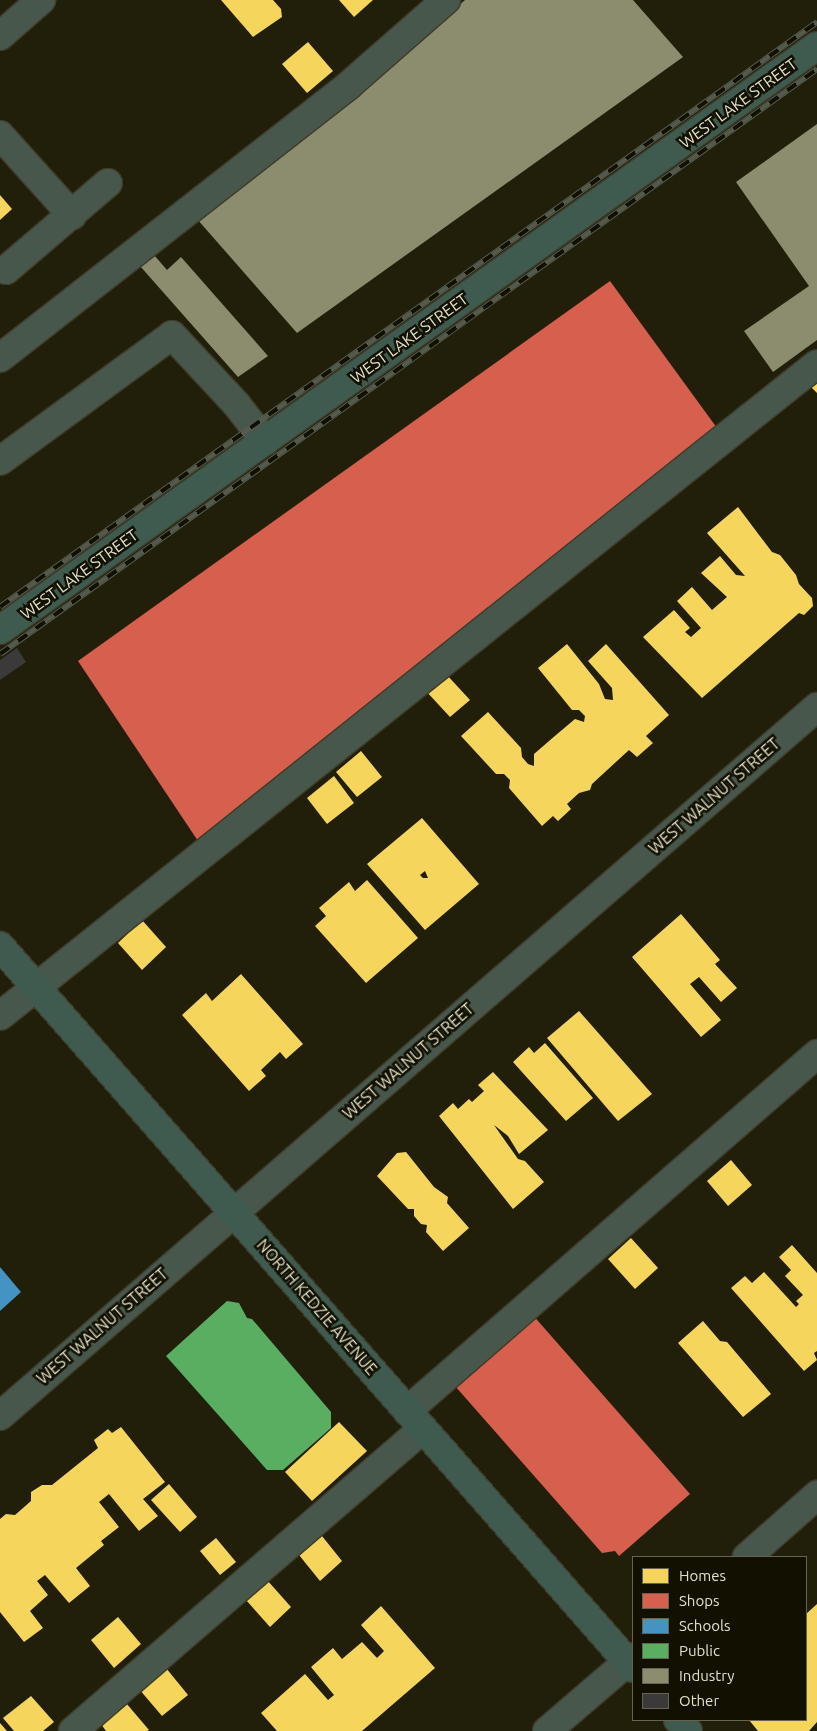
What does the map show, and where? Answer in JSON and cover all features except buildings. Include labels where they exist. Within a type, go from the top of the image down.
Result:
[{"type":"main road","name":"WEST LAKE STREET","points":[[0,630],[817,46]]},
{"type":"main road","name":"NORTH KEDZIE AVENUE","points":[[0,946],[415,1420],[631,1662]]},
{"type":"main road","points":[[679,1721],[688,1731]]},
{"type":"street","points":[[0,36],[41,0]]},
{"type":"street","points":[[0,358],[349,85],[446,0]]},
{"type":"street","points":[[0,135],[72,216]]},
{"type":"street","points":[[6,270],[72,216],[108,183]]},
{"type":"street","points":[[0,462],[172,335],[237,405],[265,441]]},
{"type":"street","points":[[0,1016],[817,364]]},
{"type":"street","name":"WEST WALNUT STREET","points":[[0,1416],[817,707]]},
{"type":"street","points":[[73,1731],[817,1054]]},
{"type":"street","points":[[748,1556],[817,1496]]},
{"type":"street","points":[[547,1731],[631,1662]]},
{"type":"railway","points":[[0,607],[817,22]]},
{"type":"railway","points":[[0,654],[817,69]]}]
